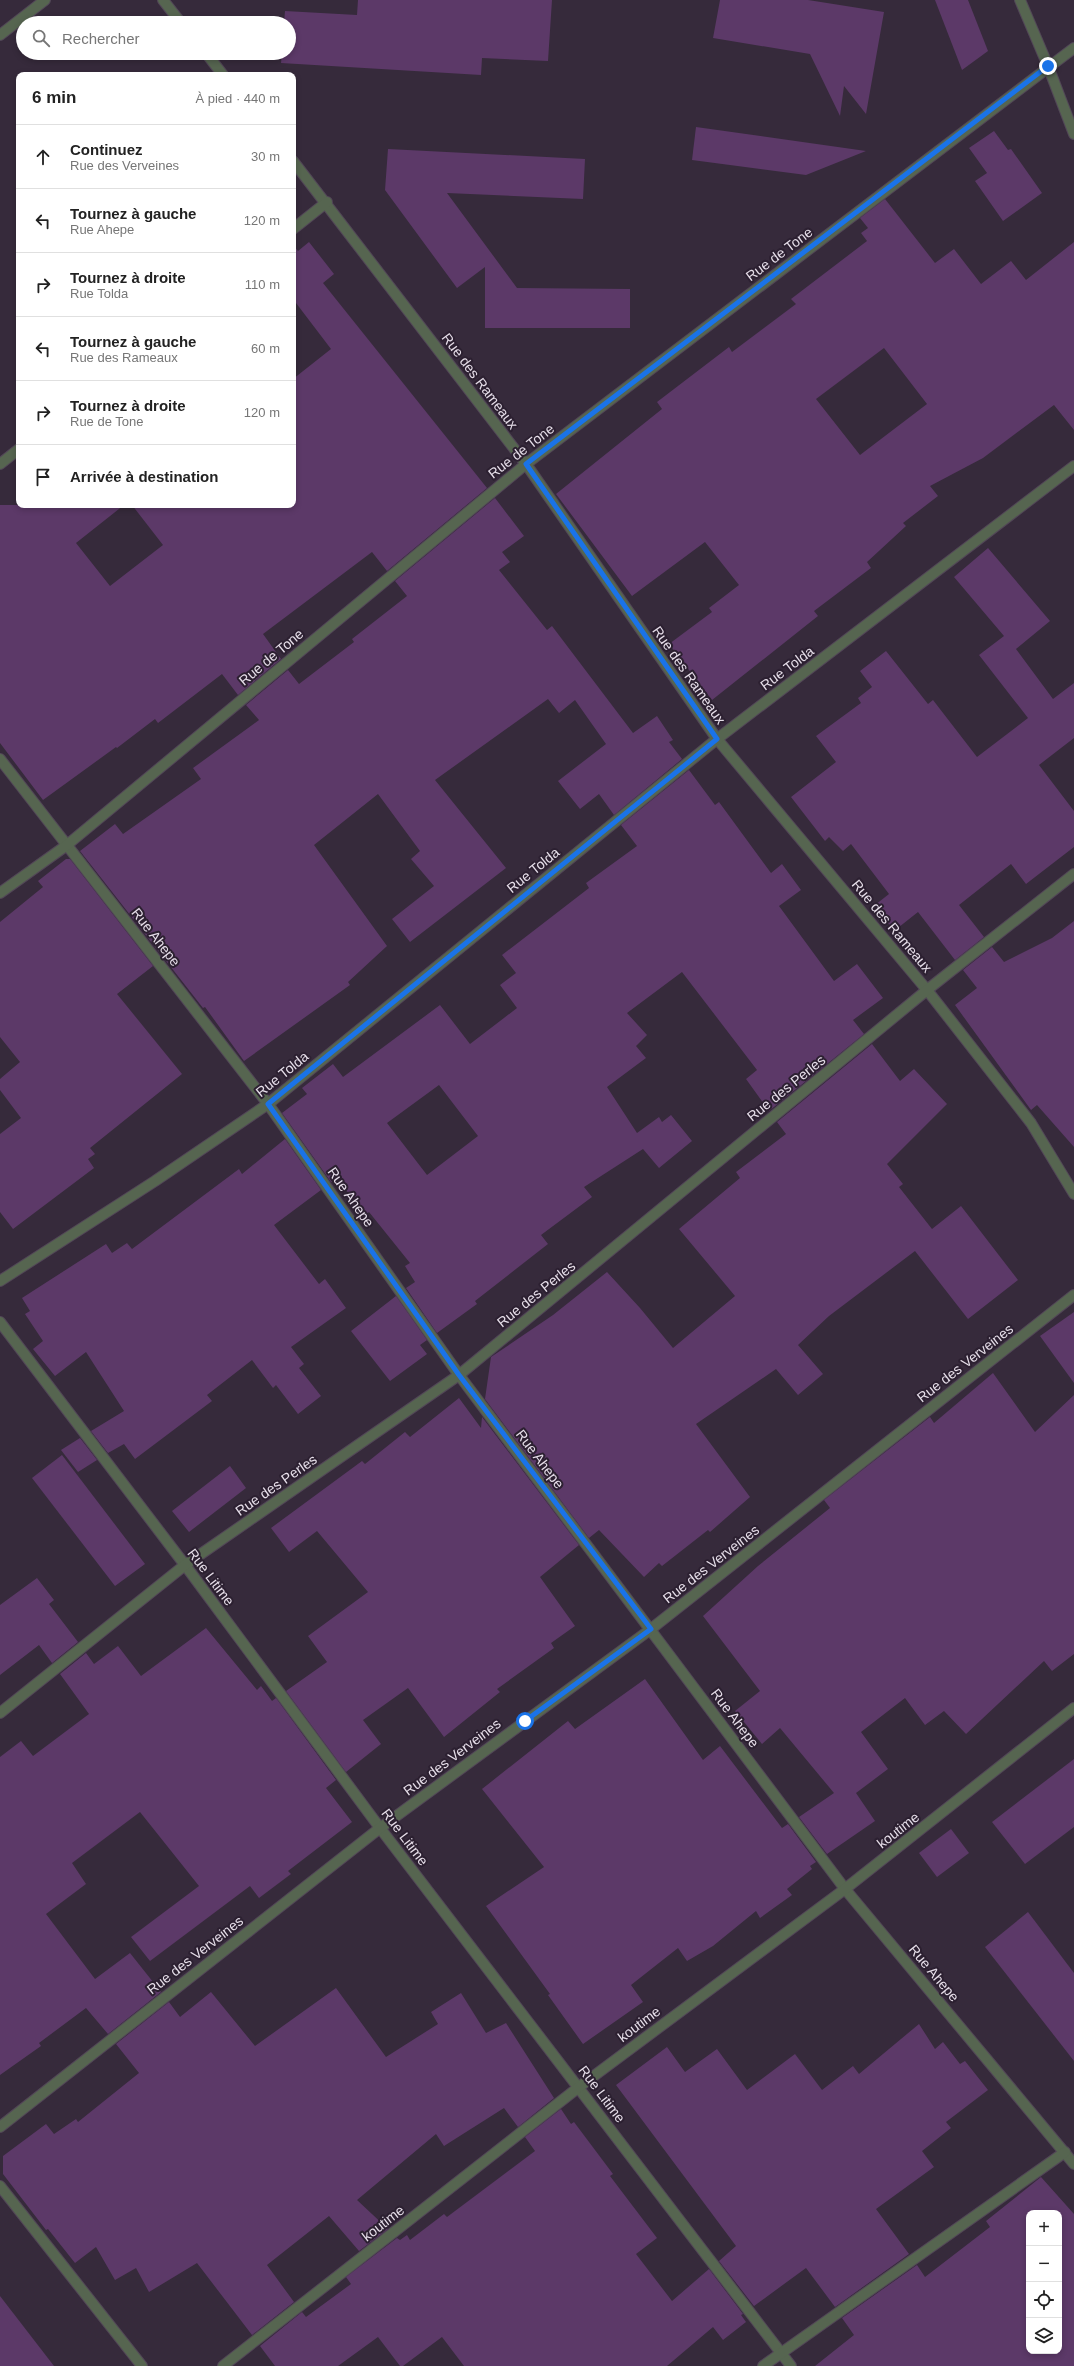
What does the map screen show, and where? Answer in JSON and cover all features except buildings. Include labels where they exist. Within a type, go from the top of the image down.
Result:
[{"type":"street","points":[[24,16],[45,0]]},
{"type":"street","points":[[163,0],[176,16]]},
{"type":"street","points":[[1020,0],[1048,66],[1074,134]]},
{"type":"street","points":[[0,35],[16,23]]},
{"type":"street","name":"Rue de Tone","points":[[0,894],[67,845],[526,464],[1048,66],[1074,48]]},
{"type":"street","points":[[211,60],[221,72]]},
{"type":"street","name":"Rue des Rameaux","points":[[296,165],[327,202],[526,464],[717,739],[927,990],[1031,1123],[1074,1194]]},
{"type":"street","points":[[296,227],[327,202]]},
{"type":"street","points":[[0,464],[16,451]]},
{"type":"street","name":"Rue Tolda","points":[[0,1281],[155,1181],[268,1104],[717,739],[1074,466]]},
{"type":"street","name":"Rue Ahepe","points":[[0,758],[268,1104],[459,1375],[845,1889],[1074,2164]]},
{"type":"street","name":"Rue des Perles","points":[[0,1713],[185,1565],[459,1375],[927,990],[1074,874]]},
{"type":"street","name":"Rue des Verveines","points":[[0,2127],[380,1828],[651,1629],[1074,1295]]},
{"type":"street","name":"Rue Litime","points":[[0,1322],[185,1565],[380,1828],[791,2366]]},
{"type":"street","name":"koutime","points":[[223,2366],[578,2087],[845,1889],[1074,1708]]},
{"type":"street","points":[[763,2366],[780,2352],[1065,2152]]},
{"type":"street","points":[[0,2186],[142,2366]]},
{"type":"route","points":[[525,1721],[651,1629],[459,1375],[268,1104],[717,739],[526,464],[1048,66]]}]
